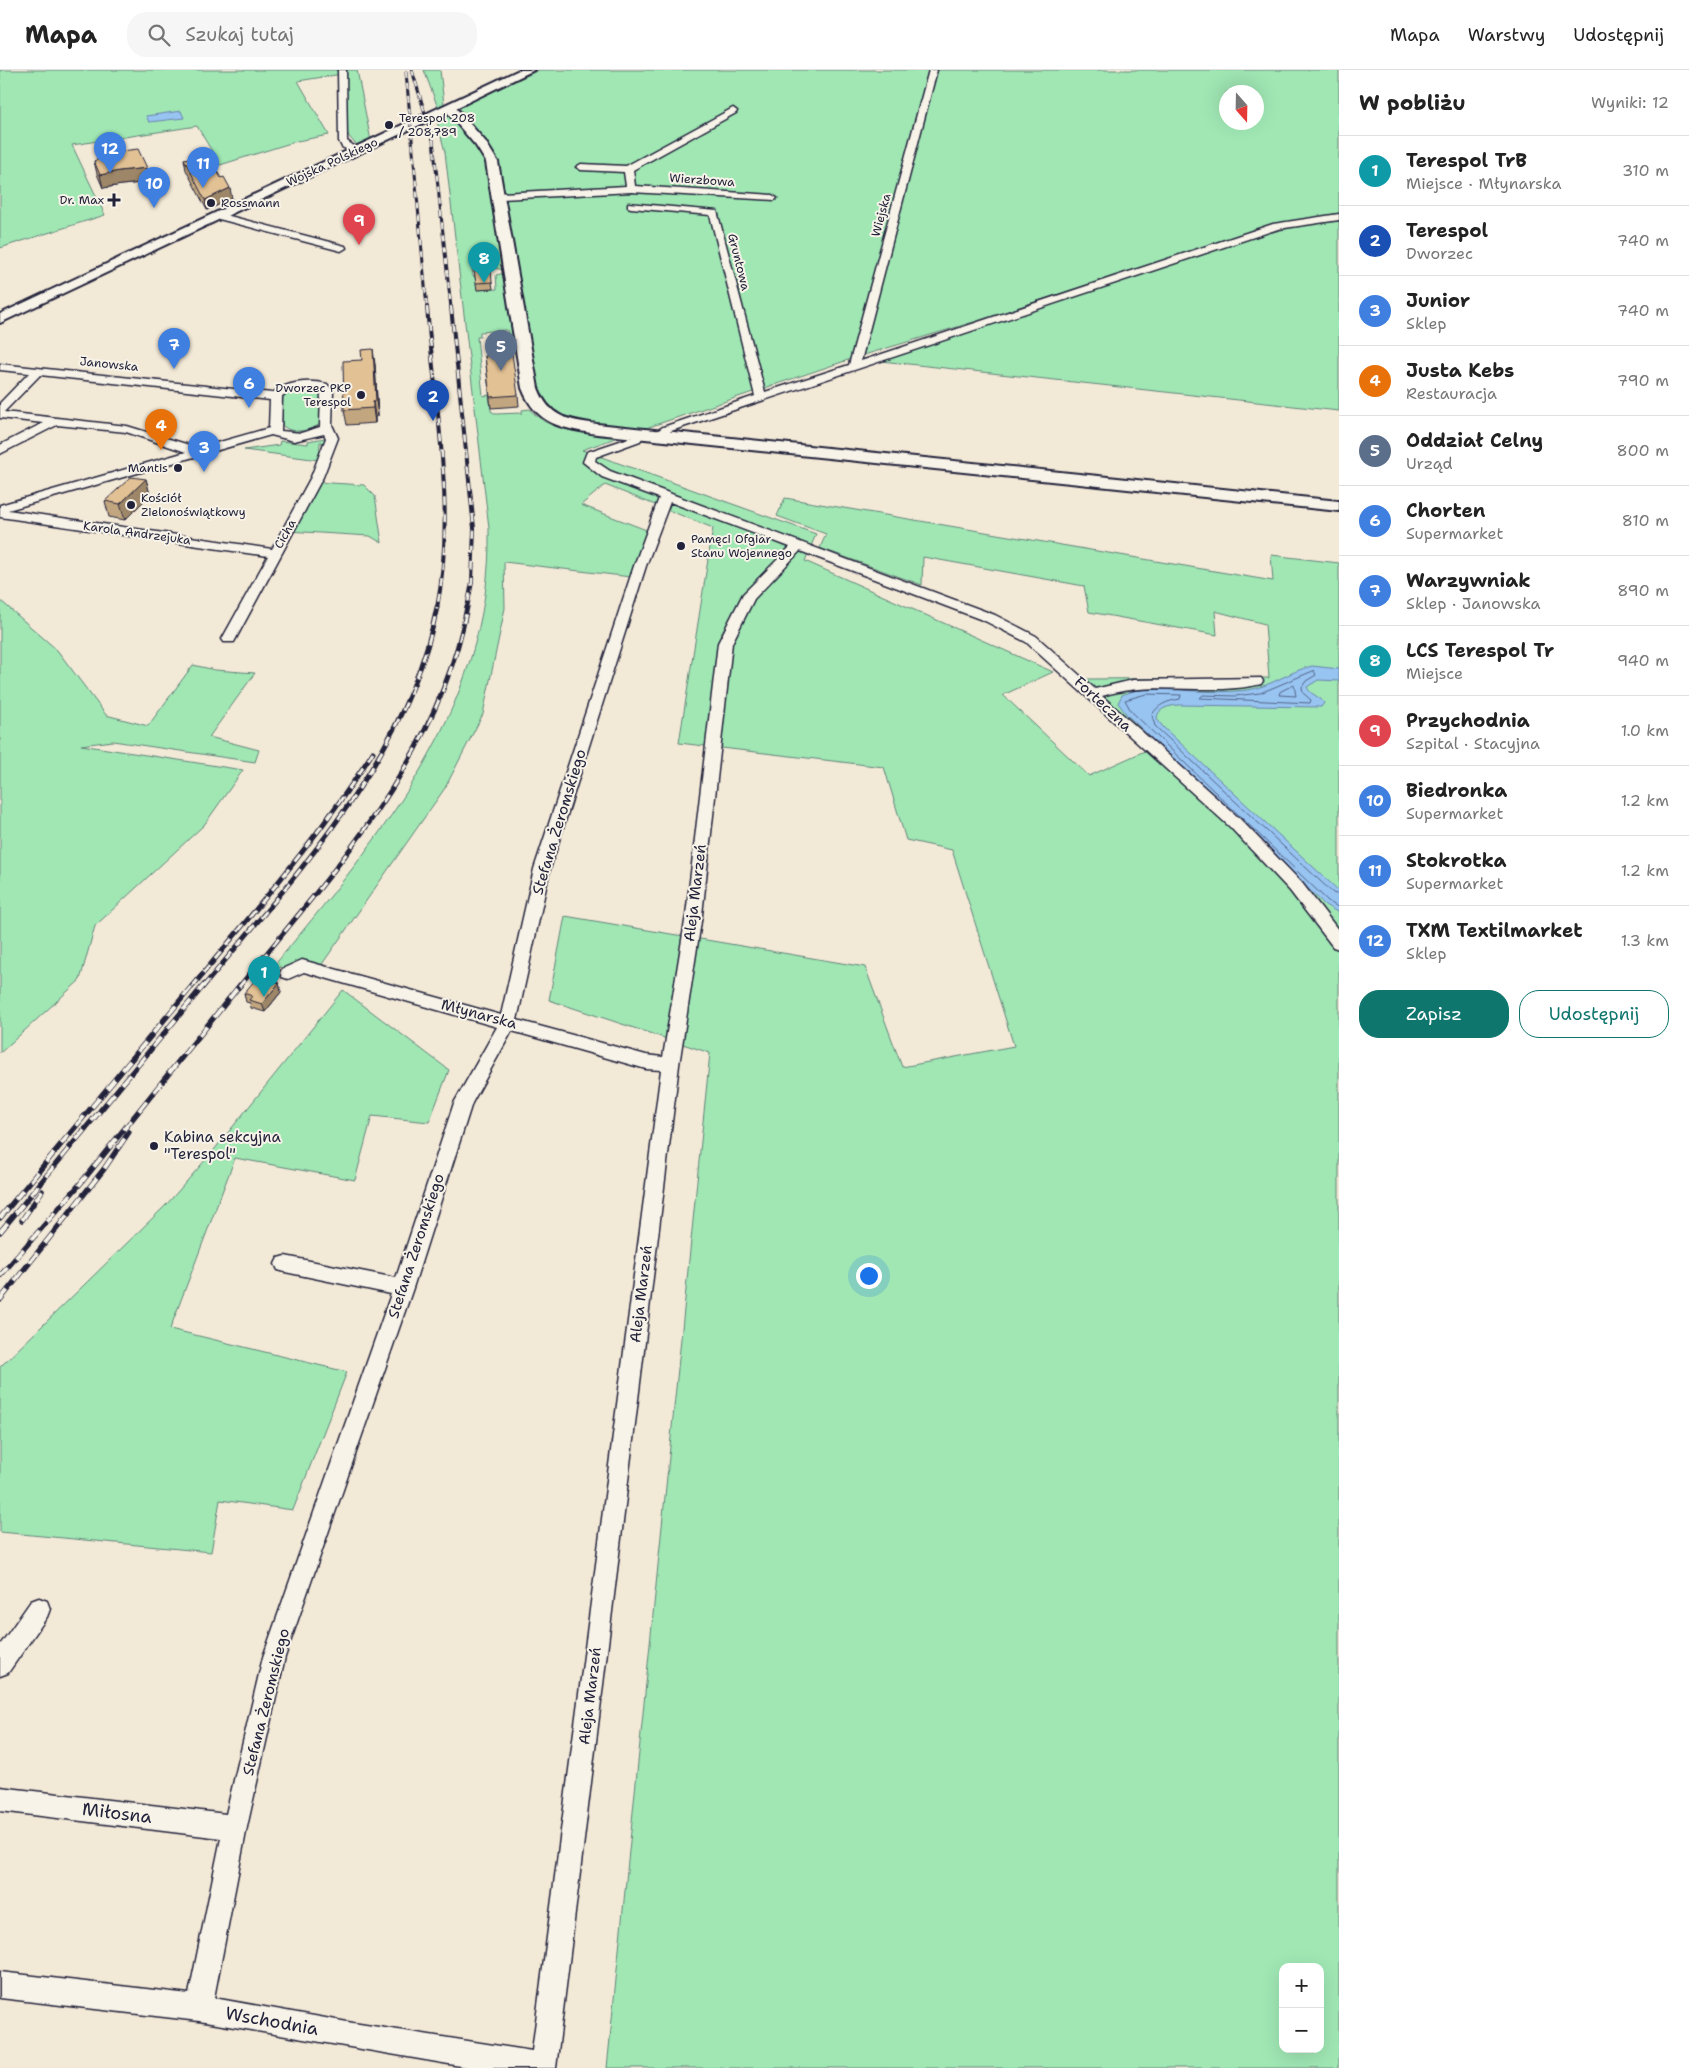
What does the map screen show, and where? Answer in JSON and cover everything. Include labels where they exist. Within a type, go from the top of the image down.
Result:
[{"type":"main road","name":"Wojska Polskiego","points":[[0,318],[528,70]]},
{"type":"main road","points":[[449,107],[491,159],[500,196],[533,399],[546,414],[567,424],[636,433],[1339,506]]},
{"type":"street","points":[[342,70],[343,141],[344,146],[356,151]]},
{"type":"street","name":"Wiejska","points":[[854,366],[933,70]]},
{"type":"street","points":[[581,166],[628,169],[733,111]]},
{"type":"street","points":[[628,169],[631,189]]},
{"type":"street","name":"Wierzbowa","points":[[500,196],[631,189],[772,198]]},
{"type":"street","name":"Gruntowa","points":[[631,206],[714,213],[761,397]]},
{"type":"street","points":[[218,216],[341,248]]},
{"type":"street","points":[[658,435],[667,429],[761,397],[1276,226],[1339,217]]},
{"type":"street","name":"Janowska","points":[[0,367],[275,397]]},
{"type":"street","points":[[0,410],[38,370]]},
{"type":"street","points":[[0,509],[273,431],[282,436],[307,435],[321,432],[327,426],[326,389],[316,385],[249,389],[237,392]]},
{"type":"street","points":[[273,431],[275,397],[281,390],[294,386]]},
{"type":"street","points":[[0,415],[127,429],[198,452]]},
{"type":"street","points":[[0,450],[56,421]]},
{"type":"street","name":"Cicha","points":[[229,639],[317,477],[332,438],[327,426]]},
{"type":"street","name":"Forteczna","points":[[636,433],[636,439],[591,455],[589,462],[599,471],[990,618],[1031,639],[1235,823],[1296,887],[1339,943]]},
{"type":"street","name":"Stefana Żeromskiego","points":[[199,2008],[235,1827],[274,1657],[403,1288],[463,1103],[508,1022],[542,869],[640,566],[666,496]]},
{"type":"street","name":"Karola Andrzejuka","points":[[0,513],[275,553]]},
{"type":"street","name":"Aleja Marzeń","points":[[543,2067],[670,1064],[694,915],[725,643],[748,597],[804,547]]},
{"type":"street","points":[[1093,694],[1105,689],[1134,684],[1162,682],[1241,684],[1256,681]]},
{"type":"street","name":"Młynarska","points":[[288,973],[302,966],[646,1062],[670,1064]]},
{"type":"street","points":[[285,1264],[403,1288]]},
{"type":"street","points":[[0,1665],[39,1609]]},
{"type":"street","name":"Miłosna","points":[[0,1799],[235,1827]]},
{"type":"street","name":"Wschodnia","points":[[0,1985],[199,2008],[353,2036],[543,2067]]},
{"type":"green space","points":[[0,70],[357,70],[371,141],[359,146],[347,132],[342,114],[342,74],[298,81],[329,135],[297,141],[220,165],[197,126],[72,145],[105,215],[0,248]]},
{"type":"green space","points":[[424,70],[440,70],[444,104],[438,108]]},
{"type":"green space","points":[[539,70],[1339,70],[1339,215],[1252,231],[977,321],[854,358],[640,430],[611,428],[561,418],[539,398],[500,173],[491,151],[460,109],[461,106]]},
{"type":"green space","points":[[444,115],[450,116],[478,149],[486,165],[504,270],[494,268],[472,269],[473,276],[480,276],[477,290],[497,289],[496,275],[505,273],[514,336],[508,335],[507,330],[480,332],[480,337],[477,337],[483,396],[489,395],[491,411],[496,414],[522,413],[522,410],[530,409],[549,424],[561,428],[587,433],[624,435],[582,450],[816,534],[805,561],[1053,672],[1003,695],[1089,776],[1158,745],[1085,679],[1269,678],[1265,624],[1215,611],[1217,635],[1089,612],[1084,586],[923,557],[922,585],[820,548],[826,534],[777,516],[785,498],[1273,581],[1271,555],[1339,563],[1339,2068],[607,2068],[710,1053],[549,1000],[565,916],[865,967],[902,1067],[1014,1046],[952,850],[906,840],[884,767],[679,743],[713,528],[605,485],[581,505],[649,531],[631,577],[504,562],[505,608],[483,714],[445,788],[320,967],[295,961],[289,970],[279,967],[265,985],[260,983],[343,881],[382,829],[417,775],[447,719],[470,659],[485,596],[489,528],[445,152],[436,117]]},
{"type":"green space","points":[[1339,221],[1339,411],[881,361],[1261,235],[1301,225]]},
{"type":"green space","points":[[313,387],[321,392],[320,424],[312,429],[301,431],[286,428],[282,425],[283,394],[288,390]]},
{"type":"green space","points":[[325,438],[325,444],[322,445],[322,442],[320,442],[319,460],[244,450],[279,445],[280,441],[308,444],[308,441]]},
{"type":"green space","points":[[314,482],[364,485],[375,496],[382,543],[370,536],[287,531]]},
{"type":"green space","points":[[0,600],[57,650],[106,715],[148,726],[193,665],[215,670],[255,673],[209,737],[259,750],[255,762],[113,741],[81,745],[243,770],[204,825],[95,926],[80,980],[0,1053]]},
{"type":"green space","points":[[343,990],[449,1070],[429,1122],[372,1116],[355,1180],[235,1158],[170,1329],[347,1372],[293,1510],[220,1500],[211,1552],[0,1532],[0,1367],[167,1204],[214,1150]]},
{"type":"water","points":[[181,111],[184,118],[149,122],[146,116]]},
{"type":"water","points":[[1312,666],[1339,669],[1339,681],[1318,680],[1307,687],[1310,692],[1324,703],[1321,707],[1178,705],[1161,710],[1157,719],[1163,727],[1339,891],[1339,913],[1325,905],[1127,715],[1118,703],[1122,695],[1136,690],[1164,689],[1220,692],[1247,690],[1264,686],[1296,671]]},
{"type":"building","points":[[138,149],[147,168],[100,175],[94,161],[106,156],[105,153]]},
{"type":"building","points":[[203,156],[207,163],[212,162],[221,178],[224,177],[230,188],[205,200],[184,159]]},
{"type":"building","points":[[491,269],[492,282],[476,283],[474,270]]},
{"type":"building","name":"Dworzec PKP Terespol","points":[[373,349],[376,401],[373,401],[373,408],[344,410],[343,361],[362,360],[361,350]]},
{"type":"building","points":[[512,354],[518,395],[490,397],[485,356]]},
{"type":"building","points":[[131,477],[146,479],[120,504],[105,501]]},
{"type":"building","points":[[262,978],[279,983],[262,1004],[249,1000],[252,996],[244,993],[255,980],[260,981]]},
{"type":"railway","points":[[412,70],[433,140],[451,308]]},
{"type":"railway","points":[[406,72],[427,308]]},
{"type":"railway","points":[[427,307],[439,419],[444,496],[445,534],[437,608]]},
{"type":"railway","points":[[451,307],[474,528],[472,582],[467,608]]},
{"type":"railway","points":[[203,987],[311,856],[344,811],[375,763],[401,714],[422,662],[437,607]]},
{"type":"railway","points":[[239,987],[345,856],[378,810],[408,763],[433,713],[453,661],[467,607]]},
{"type":"railway","points":[[192,987],[309,843],[373,752]]},
{"type":"railway","points":[[0,1218],[193,985]]},
{"type":"railway","points":[[0,1232],[204,985]]},
{"type":"railway","points":[[0,1276],[80,1184],[240,985]]},
{"type":"railway","points":[[0,1300],[104,1169],[129,1132]]},
{"type":"railway","points":[[22,1220],[42,1191]]},
{"type":"place","name":"Terespol 208 / 208,789","points":[[389,125]]},
{"type":"place","name":"TXM Textilmarket","points":[[110,173]]},
{"type":"place","name":"Stokrotka","points":[[203,188]]},
{"type":"place","name":"Dr. Max","points":[[114,200]]},
{"type":"place","name":"Rossmann","points":[[211,203]]},
{"type":"place","name":"Biedronka","points":[[154,208]]},
{"type":"place","name":"Przychodnia","points":[[359,245]]},
{"type":"place","name":"LCS Terespol Tr","points":[[484,283]]},
{"type":"place","name":"Warzywniak","points":[[174,369]]},
{"type":"place","name":"Oddział Celny","points":[[501,371]]},
{"type":"place","name":"Dworzec PKP Terespol","points":[[361,395]]},
{"type":"place","name":"Chorten","points":[[249,408]]},
{"type":"place","name":"Terespol","points":[[433,421]]},
{"type":"place","name":"Justa Kebs","points":[[161,450]]},
{"type":"place","name":"Mantis","points":[[178,468]]},
{"type":"place","name":"Junior","points":[[204,472]]},
{"type":"place","name":"Kościół Zielonoświątkowy","points":[[131,505]]},
{"type":"place","name":"Pamęci Ofgiar Stanu Wojennego","points":[[681,546]]},
{"type":"place","name":"Terespol TrB","points":[[264,997]]},
{"type":"place","name":"Kabina sekcyjna \"Terespol\"","points":[[154,1146]]}]
